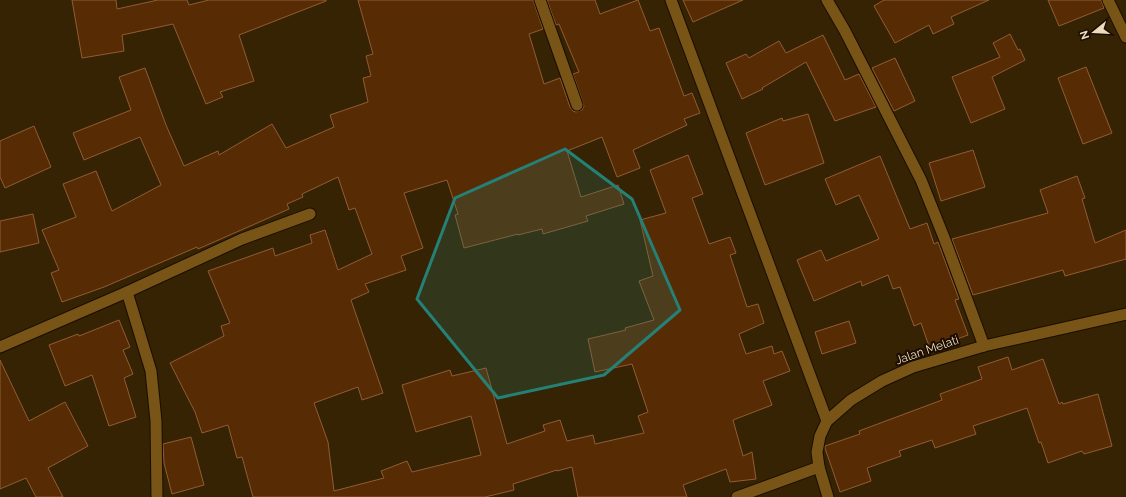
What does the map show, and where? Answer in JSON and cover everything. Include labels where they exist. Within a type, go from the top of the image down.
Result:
[{"type":"street","points":[[540,0],[577,105]]},
{"type":"street","points":[[671,0],[827,421]]},
{"type":"street","points":[[827,0],[845,31],[921,180],[984,346]]},
{"type":"street","points":[[1108,0],[1126,36]]},
{"type":"street","points":[[0,347],[242,239],[310,214]]},
{"type":"street","points":[[126,292],[151,371],[156,421],[157,497]]},
{"type":"street","name":"Jalan Melati","points":[[828,497],[819,467],[817,452],[820,436],[827,421],[851,400],[882,381],[913,367],[984,346],[1126,314]]},
{"type":"street","points":[[737,497],[819,467]]},
{"type":"highlighted area","points":[[565,149],[632,199],[680,310],[604,375],[498,398],[417,299],[455,198]]},
{"type":"building","points":[[72,0],[116,0],[117,9],[158,0],[187,0],[189,5],[209,0],[326,1],[239,35],[254,81],[220,92],[223,97],[206,104],[173,24],[122,35],[124,51],[82,58]]},
{"type":"building","points":[[358,0],[533,0],[543,29],[529,34],[544,84],[560,78],[570,107],[576,112],[582,110],[584,106],[573,74],[579,72],[559,24],[556,25],[547,0],[595,0],[600,14],[638,0],[650,31],[659,28],[684,96],[692,93],[700,113],[684,119],[687,125],[633,150],[640,168],[617,177],[602,137],[567,151],[581,197],[618,185],[624,204],[586,216],[588,221],[543,234],[542,229],[464,248],[455,215],[458,214],[447,180],[404,193],[423,248],[401,256],[406,270],[365,284],[369,292],[351,300],[383,393],[362,400],[358,387],[314,403],[328,442],[334,491],[384,478],[381,471],[407,461],[412,472],[481,455],[471,416],[416,432],[402,385],[450,370],[452,376],[486,368],[507,444],[545,431],[543,425],[560,420],[567,441],[593,435],[595,444],[644,433],[638,416],[648,412],[632,364],[595,372],[588,339],[626,330],[625,328],[654,320],[639,281],[653,276],[640,220],[666,213],[650,170],[688,155],[703,194],[692,198],[709,244],[730,237],[736,253],[730,255],[747,307],[758,304],[764,323],[739,334],[746,354],[772,346],[774,354],[782,351],[790,371],[763,381],[772,405],[733,420],[743,456],[752,452],[756,479],[730,482],[726,469],[683,485],[687,497],[578,497],[572,467],[557,470],[513,484],[514,490],[485,497],[253,497],[242,457],[237,458],[228,425],[202,433],[195,412],[170,363],[224,336],[221,326],[230,323],[208,271],[273,248],[275,256],[312,243],[310,235],[325,230],[338,270],[372,254],[355,208],[349,210],[338,177],[302,194],[303,197],[287,204],[289,209],[198,249],[197,247],[104,287],[62,302],[51,273],[59,270],[42,230],[76,217],[63,184],[96,171],[112,211],[161,185],[140,137],[84,160],[73,133],[131,110],[119,77],[145,68],[166,125],[184,166],[218,151],[219,155],[272,124],[286,148],[334,127],[330,115],[368,102],[363,78],[371,76],[366,56],[373,54]]},
{"type":"building","points":[[683,0],[743,0],[693,22]]},
{"type":"building","points":[[884,0],[989,0],[951,17],[954,24],[933,34],[929,25],[895,43],[874,6]]},
{"type":"building","points":[[1048,0],[1101,0],[1104,8],[1059,26]]},
{"type":"building","points":[[1010,34],[1025,60],[992,77],[1005,109],[971,123],[952,77],[1000,57],[993,43]]},
{"type":"building","points":[[823,35],[845,80],[859,74],[876,107],[835,121],[806,62],[762,88],[763,89],[742,99],[726,63],[746,54],[749,58],[779,41],[786,53]]},
{"type":"building","points":[[895,58],[915,101],[894,111],[872,68]]},
{"type":"building","points":[[1086,67],[1112,133],[1083,144],[1058,78]]},
{"type":"building","points":[[808,114],[824,163],[765,185],[746,133],[782,118],[783,121]]},
{"type":"building","points":[[34,126],[51,167],[5,188],[0,177],[0,141]]},
{"type":"building","points":[[973,150],[985,187],[941,201],[929,163]]},
{"type":"building","points":[[880,156],[910,229],[927,223],[934,244],[938,242],[959,299],[955,300],[968,335],[930,349],[921,323],[914,326],[900,287],[893,289],[888,275],[862,286],[861,281],[814,301],[797,260],[821,250],[826,261],[879,239],[859,195],[836,205],[825,179]]},
{"type":"building","points":[[1077,176],[1085,198],[1082,199],[1095,243],[1126,230],[1126,259],[1065,276],[1063,270],[973,295],[952,239],[1048,213],[1040,190]]},
{"type":"building","points":[[33,214],[39,243],[0,252],[0,221]]},
{"type":"building","points":[[119,320],[130,347],[123,350],[133,374],[124,378],[136,417],[109,426],[92,375],[65,386],[49,345],[78,334],[79,336]]},
{"type":"building","points":[[849,321],[856,343],[822,354],[815,332]]},
{"type":"building","points":[[1008,357],[1012,370],[1043,359],[1059,404],[1098,394],[1112,446],[1084,454],[1082,451],[1048,463],[1041,442],[1039,443],[1027,408],[973,426],[976,434],[935,448],[932,440],[899,451],[901,456],[867,468],[871,481],[840,492],[825,446],[860,434],[859,431],[942,400],[940,394],[982,379],[978,367]]},
{"type":"building","points":[[0,360],[29,421],[65,402],[88,446],[48,468],[63,497],[36,497],[26,478],[0,489]]},
{"type":"building","points":[[191,437],[204,485],[172,494],[164,463],[163,444]]}]
